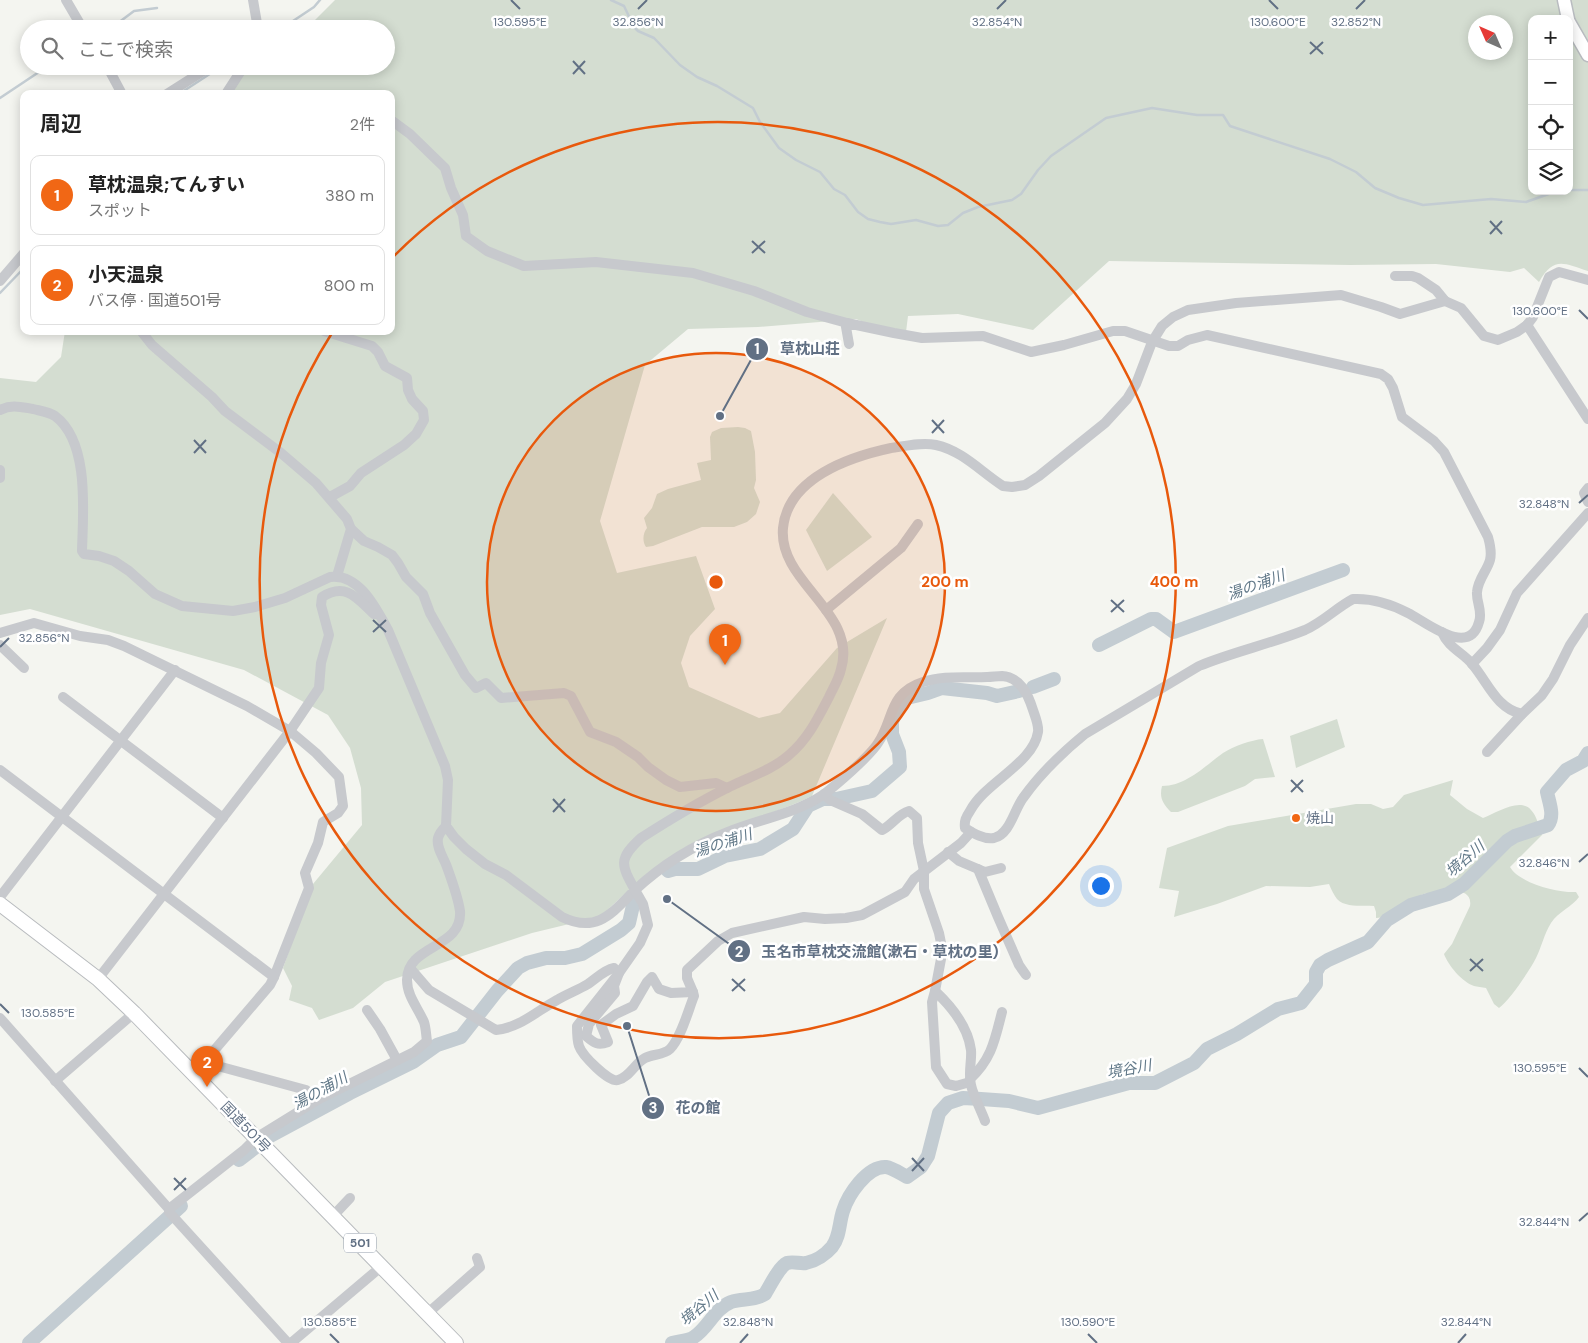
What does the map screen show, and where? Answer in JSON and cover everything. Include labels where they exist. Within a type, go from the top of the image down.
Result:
[{"type":"highway","name":"国道501号","points":[[0,904],[98,979],[134,1013],[456,1343]]},
{"type":"main road","points":[[1564,0],[1568,15]]},
{"type":"main road","points":[[1573,29],[1588,55]]},
{"type":"street","points":[[66,0],[78,20]]},
{"type":"street","points":[[254,0],[257,20]]},
{"type":"street","points":[[112,75],[120,90]]},
{"type":"street","points":[[173,90],[197,75]]},
{"type":"street","points":[[229,90],[238,75]]},
{"type":"street","points":[[395,123],[410,134],[445,168],[451,188],[463,215],[466,236],[479,247],[524,266],[596,262],[693,273],[754,291],[807,312],[847,323],[922,338],[983,336],[1031,352],[1113,331],[1125,331],[1152,342],[1169,346],[1178,346],[1188,340],[1207,335],[1381,374],[1393,388],[1402,417],[1434,441],[1444,452],[1488,537],[1491,549],[1490,560],[1479,582],[1477,593],[1481,612],[1479,624],[1472,634],[1462,638],[1453,637],[1408,613],[1380,601],[1353,599],[1328,617],[1305,630],[1199,666],[1085,734],[1049,768],[1022,798],[1005,832],[994,838],[981,837],[971,832],[965,828],[964,821],[976,800],[1022,759],[1033,745],[1038,731],[1033,708],[1026,692],[1018,682],[1003,676],[934,679],[921,682],[896,700],[884,732],[877,744],[827,797],[797,809],[726,832],[691,849],[652,874],[604,919],[595,923],[572,922],[562,917],[506,875],[478,859],[454,837],[446,826]]},
{"type":"street","points":[[0,281],[20,258]]},
{"type":"street","points":[[1395,276],[1418,278],[1436,290],[1445,301],[1461,308],[1484,336],[1498,340],[1527,325],[1533,317],[1549,278],[1558,272],[1588,280]]},
{"type":"street","points":[[971,832],[961,843],[914,879],[904,892],[862,915],[825,920],[804,917],[732,934],[718,941],[687,970],[687,978],[694,996],[671,1048],[665,1053],[655,1054],[643,1059],[627,1075],[618,1080],[611,1080],[595,1066],[579,1047],[577,1026],[619,973],[640,943],[648,925],[643,904],[624,871],[624,863],[630,847],[640,838],[727,788],[788,756],[811,731],[842,669],[844,648],[840,632],[800,576],[784,548],[783,528],[787,512],[795,498],[812,481],[845,461],[888,449],[927,444],[953,451],[1003,486],[1012,488],[1025,485],[1105,423],[1117,411],[1136,384],[1152,342],[1162,326],[1173,317],[1188,310],[1236,303],[1341,295],[1400,314],[1445,301]]},
{"type":"street","points":[[847,323],[849,344]]},
{"type":"street","points":[[1527,325],[1588,419]]},
{"type":"street","points":[[144,335],[152,345],[212,397],[225,411],[316,482],[347,519],[351,528],[364,541],[392,555],[406,577],[422,594],[430,613],[465,675],[476,688],[486,683],[502,698],[564,693],[571,696],[590,732],[616,742],[638,756],[648,767],[666,780],[680,787],[716,783],[727,788]]},
{"type":"street","points":[[330,497],[350,486],[361,473],[404,445],[416,434],[424,420],[423,411],[412,399],[408,390],[407,378],[384,366],[378,352],[372,346],[337,335]]},
{"type":"street","points":[[0,410],[9,406],[23,407],[46,412],[56,417],[68,431],[76,447],[81,466],[82,552],[114,561],[129,571],[155,594],[167,601],[182,606],[233,611],[285,598],[320,581],[337,576],[355,584],[364,592],[388,630],[448,780],[446,826],[438,837],[438,846],[453,885],[460,912],[458,926],[451,936],[415,960],[410,968],[407,980],[412,1000],[424,1023],[428,1041],[414,1052],[319,1099],[236,1156],[171,1213]]},
{"type":"street","points":[[0,470],[0,478]]},
{"type":"street","points":[[1588,488],[1584,493],[1588,502]]},
{"type":"street","points":[[1472,664],[1500,630],[1517,593],[1588,513]]},
{"type":"street","points":[[826,610],[901,548],[918,524]]},
{"type":"street","points":[[337,576],[351,528]]},
{"type":"street","points":[[98,979],[290,731],[319,688],[321,663],[329,635],[321,605],[322,597],[340,590],[353,594],[374,614],[379,614]]},
{"type":"street","points":[[1486,752],[1542,695],[1553,679],[1570,645],[1588,618]]},
{"type":"street","points":[[0,633],[34,623],[80,636],[108,640],[124,646],[247,706],[290,731],[316,753],[339,777],[343,806],[338,813],[323,822],[318,843],[305,873],[309,888],[274,977],[270,985],[194,1074]]},
{"type":"street","points":[[1442,632],[1446,642],[1472,664],[1496,698],[1514,712],[1522,714]]},
{"type":"street","points":[[0,645],[24,668]]},
{"type":"street","points":[[0,897],[175,670]]},
{"type":"street","points":[[63,697],[223,818]]},
{"type":"street","points":[[0,770],[274,977]]},
{"type":"street","points":[[827,797],[862,814],[882,830],[903,813],[909,812],[917,818],[918,843],[924,871],[924,889],[941,943],[932,1002],[936,1067],[947,1084],[956,1086],[970,1080],[986,1061],[991,1051],[1002,1012]]},
{"type":"street","points":[[948,852],[959,861],[985,872],[1001,868]]},
{"type":"street","points":[[978,869],[1019,965],[1026,975]]},
{"type":"street","points":[[410,968],[429,990],[496,1030],[506,1029],[525,1020],[556,1000],[587,984],[608,969],[614,968],[619,973]]},
{"type":"street","points":[[619,973],[614,986],[615,993],[589,1024],[586,1036],[594,1043],[601,1045],[608,1042],[601,1025],[616,1014],[633,1006],[647,982],[652,978],[658,988],[671,993],[693,992]]},
{"type":"street","points":[[935,991],[946,1002],[964,1029],[971,1050],[970,1080],[985,1120]]},
{"type":"street","points":[[367,1010],[397,1060]]},
{"type":"street","points":[[55,1081],[134,1013]]},
{"type":"street","points":[[0,1018],[171,1213],[289,1343],[382,1266]]},
{"type":"street","points":[[203,1062],[306,1090],[319,1099]]},
{"type":"street","points":[[333,1216],[350,1198]]},
{"type":"street","points":[[428,1313],[480,1267],[477,1258]]},
{"type":"shaded area","points":[[335,0],[1588,0],[1588,271],[1565,264],[1555,265],[1549,268],[1539,282],[1524,268],[1510,272],[1436,264],[1350,265],[1109,261],[1033,330],[958,314],[908,316],[906,332],[874,326],[856,319],[758,327],[688,329],[645,365],[600,521],[617,573],[696,556],[715,609],[690,636],[681,663],[689,687],[759,718],[780,713],[837,648],[887,618],[812,796],[727,828],[685,847],[648,874],[602,915],[532,933],[385,982],[353,1008],[319,1020],[312,1008],[289,1000],[292,986],[283,968],[313,884],[362,825],[361,788],[350,748],[328,715],[244,670],[30,609],[0,615],[0,378],[36,382],[61,357],[64,335],[395,335],[395,90],[228,90],[242,75],[395,75],[395,20],[315,20]]},
{"type":"shaded area","points":[[738,427],[751,431],[755,452],[756,480],[754,488],[760,502],[756,514],[747,522],[734,527],[702,527],[646,547],[644,537],[647,528],[644,518],[652,508],[657,494],[701,480],[697,463],[711,460],[710,437],[712,432],[721,428]]},
{"type":"shaded area","points":[[833,493],[872,537],[827,571],[806,530]]},
{"type":"shaded area","points":[[1337,719],[1345,747],[1296,768],[1290,736]]},
{"type":"shaded area","points":[[1263,739],[1275,777],[1255,779],[1245,786],[1178,812],[1171,812],[1164,803],[1161,797],[1162,786],[1179,783],[1187,779],[1232,748]]},
{"type":"shaded area","points":[[1453,780],[1450,795],[1467,809],[1483,818],[1514,806],[1526,806],[1531,810],[1542,835],[1510,867],[1515,873],[1530,882],[1559,891],[1576,892],[1579,897],[1551,923],[1529,970],[1514,992],[1499,1008],[1494,1004],[1486,988],[1469,984],[1460,977],[1444,954],[1452,944],[1470,906],[1470,900],[1464,893],[1454,891],[1423,894],[1407,902],[1389,915],[1376,918],[1374,906],[1349,905],[1340,902],[1329,884],[1310,887],[1266,886],[1174,917],[1179,891],[1159,888],[1167,848],[1228,826],[1356,804],[1371,804],[1383,809],[1393,807],[1404,795]]},
{"type":"waterway","points":[[294,20],[314,7],[320,0]]},
{"type":"waterway","points":[[611,0],[624,6],[634,27],[638,31],[654,38],[680,65],[697,77],[717,86],[753,108],[760,122],[779,148],[796,160],[820,172],[834,189],[845,195],[858,212],[868,219],[880,222],[891,224],[916,220],[938,226],[948,225],[963,213],[978,207],[1012,200],[1021,194],[1038,170],[1051,156],[1106,118],[1152,108],[1197,115],[1223,115],[1230,126],[1330,159],[1356,172],[1375,188],[1423,205],[1491,199],[1526,202],[1546,195]]},
{"type":"waterway","points":[[122,20],[134,11],[157,8]]},
{"type":"waterway","points":[[0,98],[34,75]]},
{"type":"waterway","points":[[185,90],[208,75]]},
{"type":"waterway","points":[[1573,190],[1588,190]]},
{"type":"waterway","points":[[0,293],[20,272]]},
{"type":"waterway","name":"湯の浦川","points":[[1099,645],[1151,619],[1156,619],[1174,632],[1343,570]]},
{"type":"waterway","name":"湯の浦川","points":[[1033,687],[1054,679]]},
{"type":"waterway","name":"湯の浦川","points":[[668,871],[675,869],[698,869],[725,856],[760,849],[793,829],[808,806],[823,799],[836,799],[872,791],[900,767],[899,752],[892,734],[892,721],[898,708],[907,698],[942,688],[987,693],[997,696],[1019,691]]},
{"type":"waterway","name":"境谷川","points":[[672,1343],[694,1337],[725,1305],[740,1300],[757,1298],[765,1294],[778,1272],[787,1263],[810,1262],[827,1252],[837,1239],[843,1211],[849,1197],[865,1176],[872,1171],[886,1167],[907,1177],[921,1167],[928,1156],[939,1113],[948,1103],[963,1098],[1009,1101],[1038,1108],[1129,1083],[1155,1083],[1194,1063],[1207,1049],[1237,1034],[1278,1009],[1301,1003],[1316,984],[1316,972],[1320,965],[1368,942],[1387,920],[1411,905],[1448,894],[1464,884],[1507,841],[1515,836],[1548,825],[1551,813],[1547,792],[1566,770],[1583,761],[1588,753]]},
{"type":"waterway","name":"湯の浦川","points":[[239,1160],[270,1136],[413,1062],[437,1045],[461,1037],[497,991],[518,968],[527,963],[546,958],[565,958],[582,954],[629,923],[634,901]]},
{"type":"waterway","name":"湯の浦川","points":[[29,1343],[181,1206]]},
{"type":"place","name":"草枕山荘","points":[[720,416]]},
{"type":"place","name":"草枕温泉;てんすい","points":[[725,665]]},
{"type":"place","name":"焼山","points":[[1296,818]]},
{"type":"place","name":"玉名市草枕交流館(漱石・草枕の里)","points":[[667,899]]},
{"type":"place","name":"花の館","points":[[627,1026]]},
{"type":"place","name":"小天温泉","points":[[207,1087]]}]
